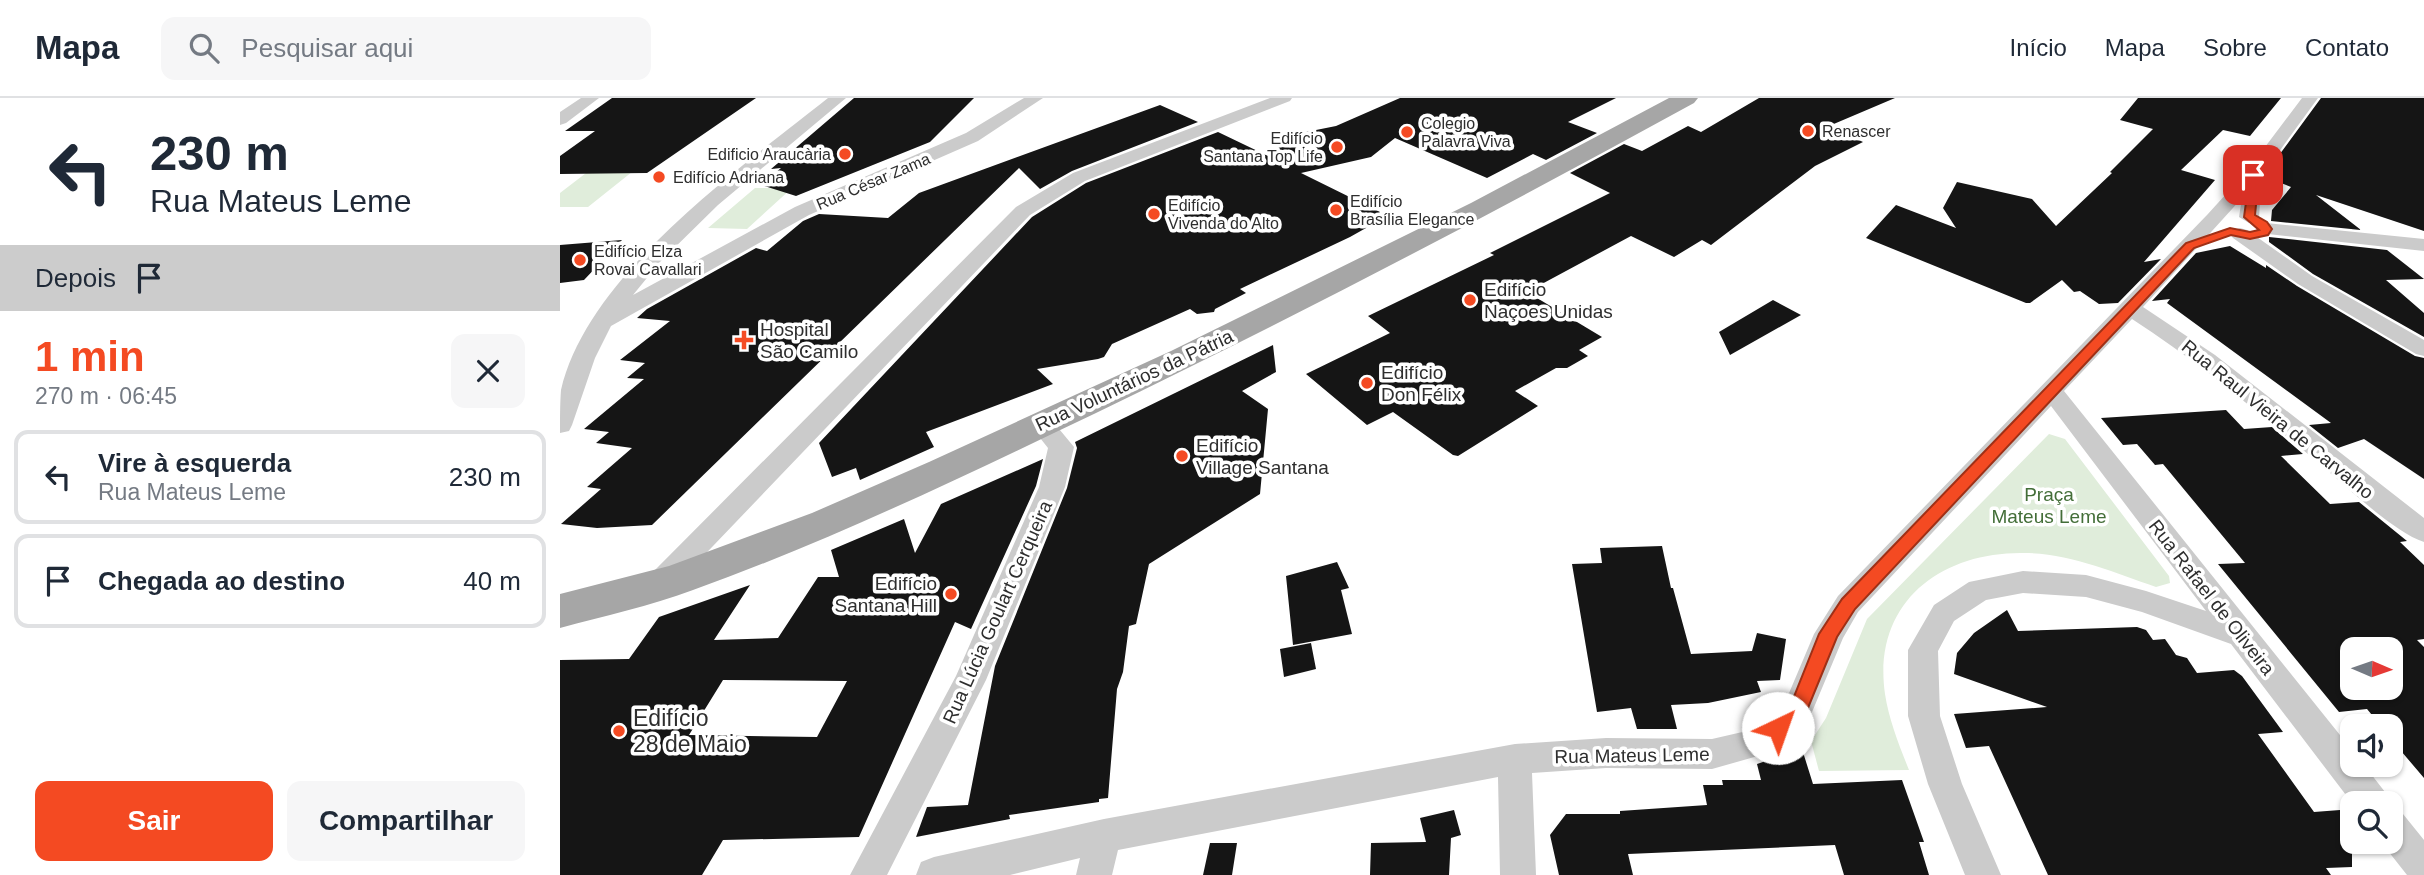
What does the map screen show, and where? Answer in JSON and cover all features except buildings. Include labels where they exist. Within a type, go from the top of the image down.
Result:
[{"type":"main road","name":"Rua Voluntários da Pátria","points":[[560,611],[658,585],[826,523],[1183,358],[1468,215],[1686,98]]},
{"type":"street","points":[[560,120],[591,98]]},
{"type":"street","points":[[560,425],[602,322],[659,252],[715,198],[838,98]]},
{"type":"street","name":"Rua César Zama","points":[[602,322],[709,260],[802,211],[972,137],[1035,98]]},
{"type":"street","points":[[658,585],[1023,211],[1079,177],[1284,98]]},
{"type":"street","name":"Rua Mateus Leme","points":[[934,875],[1104,836],[1515,759],[1606,753],[1712,754],[1760,742],[1796,714],[1829,634],[1848,604],[2190,246],[2253,175],[2310,98]]},
{"type":"street","points":[[2240,227],[2253,175]]},
{"type":"street","points":[[2215,217],[2221,227],[2424,245]]},
{"type":"street","points":[[2240,227],[2305,280],[2424,349]]},
{"type":"street","name":"Rua Mateus Leme","points":[[2190,246],[2240,227]]},
{"type":"street","points":[[2265,231],[2305,280]]},
{"type":"street","points":[[659,252],[685,260],[709,260]]},
{"type":"street","name":"Rua Raul Vieira de Carvalho","points":[[2130,308],[2163,328],[2260,400],[2372,495],[2424,532]]},
{"type":"street","name":"Rua Rafael de Oliveira","points":[[2052,391],[2364,791]]},
{"type":"street","name":"Rua Lúcia Goulart Cerqueira","points":[[868,875],[970,680],[1052,487],[1061,447],[1041,424]]},
{"type":"street","points":[[1983,875],[1945,784],[1924,716],[1923,649],[1944,613],[1979,590],[2023,582],[2086,586],[2146,601],[2242,635]]},
{"type":"street","points":[[1515,759],[1518,875]]},
{"type":"street","points":[[1094,875],[1104,836]]},
{"type":"street","points":[[2403,842],[2424,868]]},
{"type":"green space","points":[[603,160],[647,160],[588,207],[560,207],[560,193]]},
{"type":"green space","points":[[755,188],[792,188],[747,229],[708,228]]},
{"type":"green space","name":"Praça Mateus Leme","points":[[2049,434],[2065,439],[2169,576],[2170,583],[2156,587],[2074,560],[2023,553],[1992,555],[1964,562],[1939,573],[1918,589],[1901,610],[1889,634],[1884,662],[1887,704],[1909,770],[1819,771],[1811,741],[1826,718],[1867,619]]},
{"type":"place","name":"Renascer","points":[[1808,131]]},
{"type":"place","name":"Colegio Palavra Viva","points":[[1407,132]]},
{"type":"place","name":"Edifício Santana Top Life","points":[[1337,147]]},
{"type":"place","name":"Edificio Araucària","points":[[845,154]]},
{"type":"place","name":"Edifício Adriana","points":[[659,177]]},
{"type":"place","name":"Edifício Brasília Elegance","points":[[1336,210]]},
{"type":"place","name":"Edifício Vivenda do Alto","points":[[1154,214]]},
{"type":"place","name":"Edifício Elza Rovai Cavallari","points":[[580,260]]},
{"type":"place","name":"Edifício Naçoes Unidas","points":[[1470,300]]},
{"type":"place","name":"Hospital São Camilo","points":[[744,340]]},
{"type":"place","name":"Edifício Don Félix","points":[[1367,383]]},
{"type":"place","name":"Edifício Village Santana","points":[[1182,456]]},
{"type":"place","name":"Edifício Santana Hill","points":[[951,594]]},
{"type":"place","name":"Edifício 28 de Maio","points":[[619,731]]},
{"type":"route","points":[[1778,728],[1796,714],[1829,634],[1848,604],[2190,246],[2230,231],[2250,236],[2264,233],[2266,229],[2263,225],[2249,217],[2253,175]]}]
